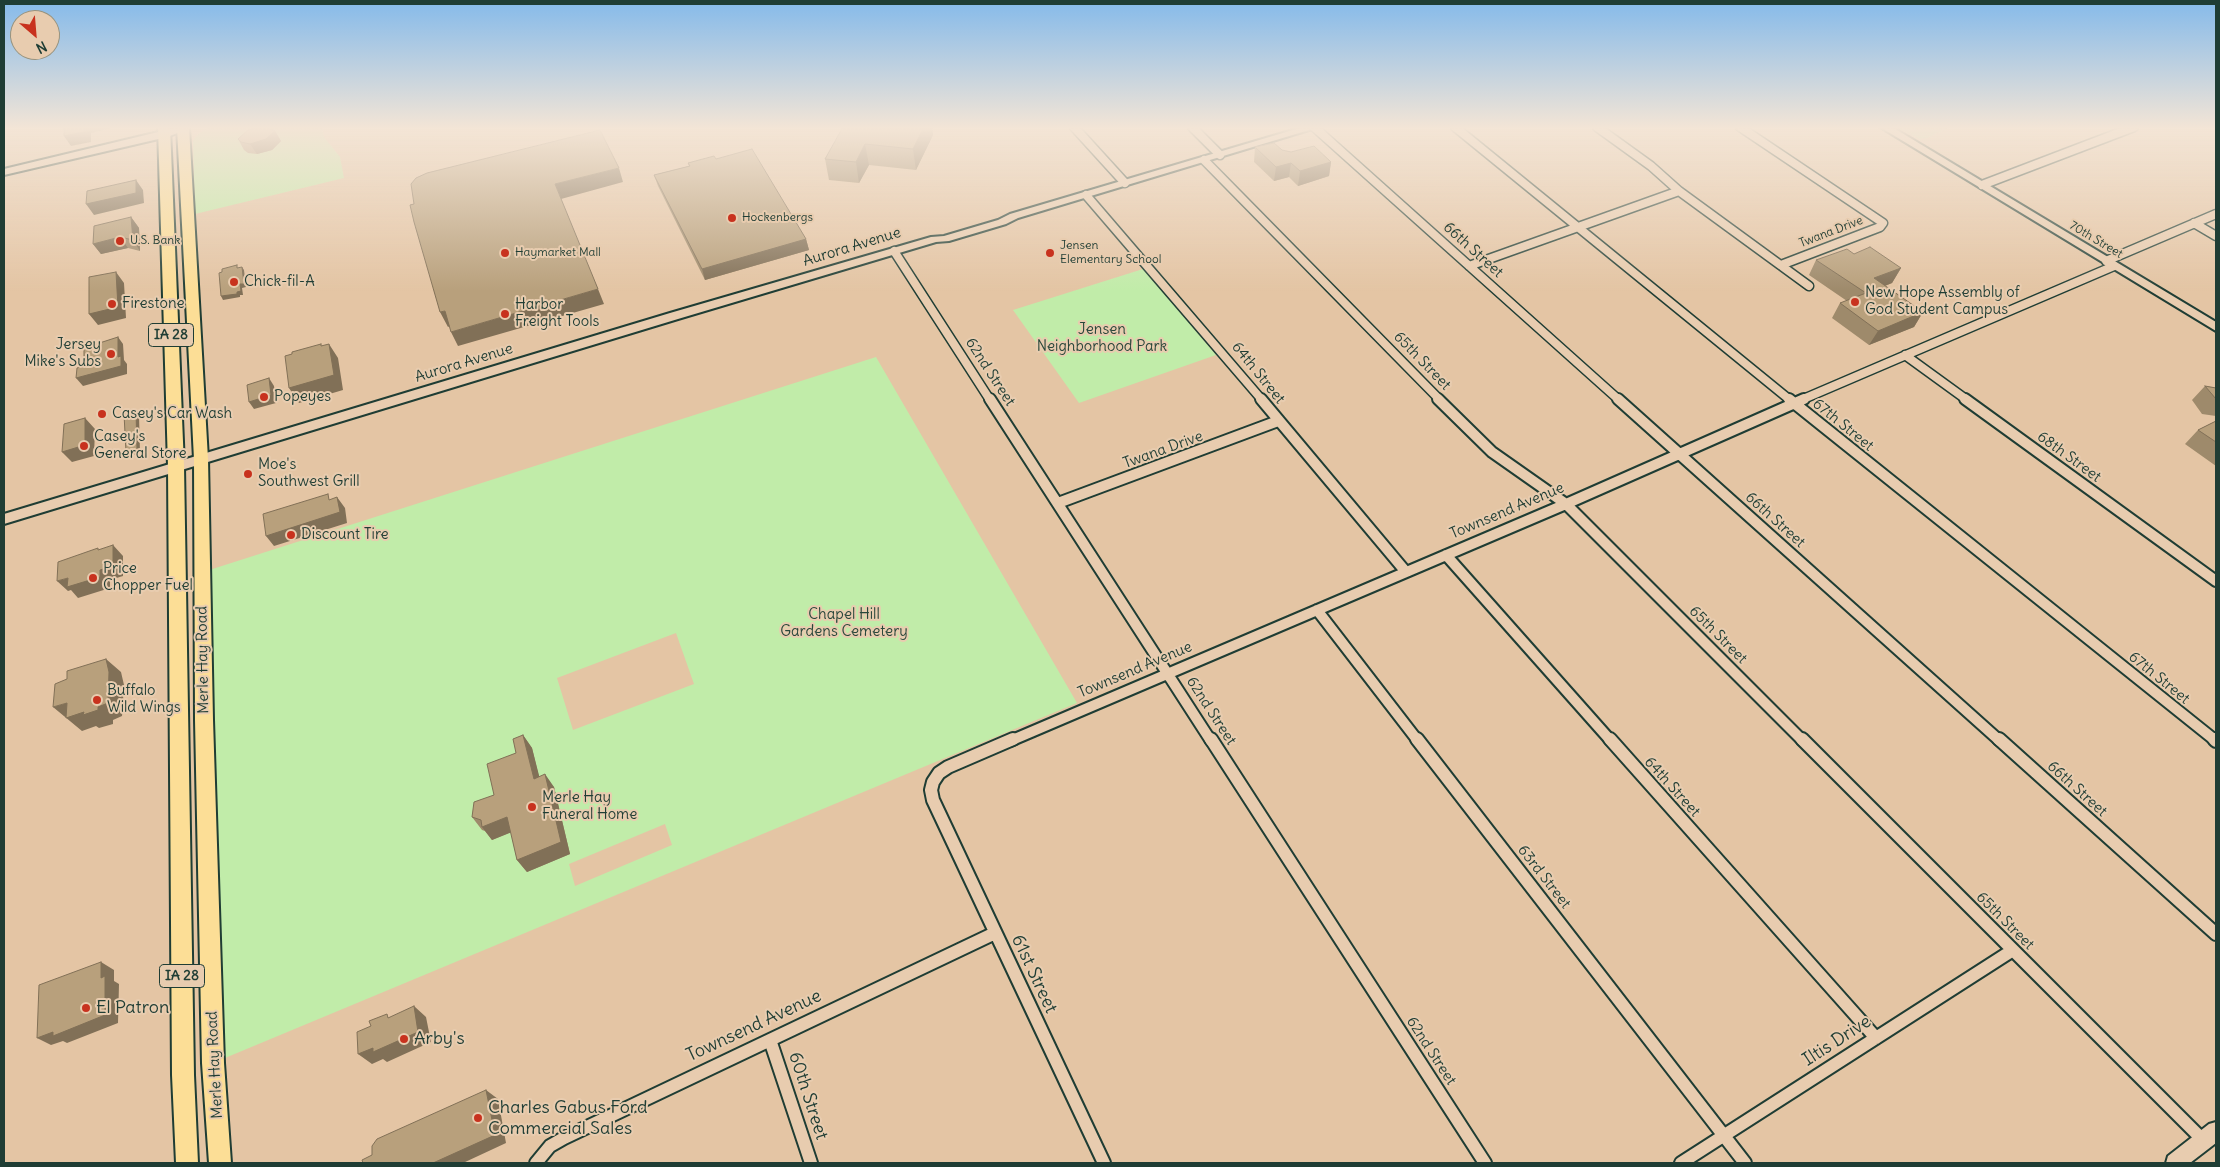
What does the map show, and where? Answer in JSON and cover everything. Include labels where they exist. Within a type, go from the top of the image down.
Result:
[{"type":"main road","name":"Merle Hay Road","points":[[166,181],[176,466],[183,1075],[187,1163]]},
{"type":"main road","name":"Merle Hay Road","points":[[186,181],[201,459],[204,720],[212,1034],[220,1163]]},
{"type":"street","name":"Aurora Avenue","points":[[4,519],[894,251],[935,239],[945,239],[1002,222],[1014,216],[1130,181]]},
{"type":"street","name":"65th Street","points":[[1225,181],[1476,437],[1492,452],[1566,504],[2013,950],[2210,1136]]},
{"type":"street","name":"66th Street","points":[[1374,181],[2216,934]]},
{"type":"street","name":"67th Street","points":[[1524,181],[1576,228],[2216,741]]},
{"type":"street","points":[[1668,181],[1679,192],[1810,286]]},
{"type":"street","name":"Twana Drive","points":[[1780,265],[1880,226],[1883,223],[1823,181]]},
{"type":"street","name":"70th Street","points":[[1975,181],[2216,328]]},
{"type":"street","points":[[1982,186],[1994,181]]},
{"type":"street","points":[[1469,266],[1679,192]]},
{"type":"street","name":"64th Street","points":[[1086,195],[1406,572]]},
{"type":"street","name":"Townsend Avenue","points":[[933,800],[931,790],[933,782],[939,773],[948,767],[1566,504],[1905,355],[2216,214]]},
{"type":"street","points":[[2194,223],[2216,236]]},
{"type":"street","name":"62nd Street","points":[[894,251],[1485,1163]]},
{"type":"street","name":"68th Street","points":[[1905,355],[2216,581]]},
{"type":"street","name":"Twana Drive","points":[[1058,503],[1278,421]]},
{"type":"street","name":"64th Street","points":[[1446,556],[1876,1038]]},
{"type":"street","name":"63rd Street","points":[[1317,610],[1746,1163]]},
{"type":"street","name":"61st Street","points":[[933,800],[1104,1163]]},
{"type":"street","name":"Townsend Avenue","points":[[536,1163],[550,1146],[564,1138],[995,933]]},
{"type":"street","name":"Iltis Drive","points":[[1681,1163],[2013,950]]},
{"type":"street","name":"60th Street","points":[[770,1040],[811,1163]]},
{"type":"street","points":[[2175,1163],[2210,1136]]},
{"type":"green space","points":[[194,181],[330,181],[195,214]]},
{"type":"green space","name":"Jensen Neighborhood Park","points":[[1143,269],[1216,355],[1079,403],[1013,310]]},
{"type":"green space","name":"Chapel Hill Gardens Cemetery","points":[[876,357],[1077,703],[213,1063],[203,572]],"holes":[[[676,633],[694,684],[573,730],[557,678]],[[553,787],[560,812],[550,816],[502,800]],[[665,824],[672,845],[575,886],[569,864]]]},
{"type":"building","points":[[136,181],[136,193],[86,204],[87,191]]},
{"type":"building","name":"Haymarket Mall","points":[[413,181],[565,181],[555,184],[598,289],[451,332],[445,311],[440,312],[414,222],[410,205],[414,204],[411,184]]},
{"type":"building","name":"Hockenbergs","points":[[657,181],[771,181],[806,239],[702,269]]},
{"type":"building","points":[[131,217],[133,240],[120,237],[93,244],[94,226]]},
{"type":"building","points":[[1870,247],[1901,268],[1874,278],[1923,312],[1878,331],[1840,303],[1866,293],[1816,260],[1847,249],[1854,254]]},
{"type":"building","name":"Chick-fil-A","points":[[237,265],[237,268],[242,267],[244,284],[240,284],[241,291],[237,292],[237,294],[221,296],[219,273],[222,272],[222,269]]},
{"type":"building","points":[[116,272],[118,307],[89,314],[89,277]]},
{"type":"building","points":[[118,337],[118,357],[121,356],[121,366],[76,378],[77,368],[84,366],[84,348]]},
{"type":"building","points":[[321,344],[321,346],[329,344],[334,375],[289,388],[285,356],[292,354],[292,352]]},
{"type":"building","points":[[269,378],[271,395],[249,402],[247,385]]},
{"type":"building","points":[[2205,386],[2216,388],[2216,399]]},
{"type":"building","name":"Casey's General Store","points":[[136,411],[137,449],[126,452],[124,414]]},
{"type":"building","points":[[85,418],[85,445],[62,452],[64,424]]},
{"type":"building","points":[[2216,421],[2216,442],[2198,430]]},
{"type":"building","points":[[328,494],[329,500],[337,497],[340,512],[266,536],[263,514]]},
{"type":"building","points":[[113,545],[113,566],[100,570],[100,577],[67,587],[68,578],[57,581],[58,562],[98,548],[98,550]]},
{"type":"building","points":[[106,659],[109,672],[108,703],[98,707],[98,710],[66,718],[67,703],[53,707],[55,684],[67,679],[67,671]]},
{"type":"building","name":"Merle Hay Funeral Home","points":[[523,735],[534,779],[545,774],[561,842],[517,860],[507,817],[482,827],[481,820],[472,817],[474,802],[494,795],[487,764],[516,753],[513,739]]},
{"type":"building","name":"El Patron","points":[[101,962],[101,978],[105,976],[105,1015],[53,1036],[53,1032],[37,1038],[39,985]]},
{"type":"building","points":[[414,1006],[418,1032],[373,1052],[373,1048],[358,1054],[357,1032],[371,1026],[369,1021],[387,1014],[388,1018]]},
{"type":"building","name":"Charles Gabus Ford Commercial Sales","points":[[486,1090],[495,1135],[433,1163],[363,1163],[362,1160],[372,1155],[372,1146],[377,1139]]},
{"type":"place","name":"Hockenbergs","points":[[732,218]]},
{"type":"place","name":"U.S. Bank","points":[[120,241]]},
{"type":"place","name":"Haymarket Mall","points":[[505,253]]},
{"type":"place","name":"Jensen Elementary School","points":[[1050,253]]},
{"type":"place","name":"Chick-fil-A","points":[[234,282]]},
{"type":"place","name":"New Hope Assembly of God Student Campus","points":[[1855,302]]},
{"type":"place","name":"Firestone","points":[[112,304]]},
{"type":"place","name":"Harbor Freight Tools","points":[[505,314]]},
{"type":"place","name":"Jersey Mike's Subs","points":[[111,354]]},
{"type":"place","name":"Popeyes","points":[[264,397]]},
{"type":"place","name":"Casey's Car Wash","points":[[102,414]]},
{"type":"place","name":"Casey's General Store","points":[[84,446]]},
{"type":"place","name":"Moe's Southwest Grill","points":[[248,474]]},
{"type":"place","name":"Discount Tire","points":[[291,535]]},
{"type":"place","name":"Price Chopper Fuel","points":[[93,578]]},
{"type":"place","name":"Buffalo Wild Wings","points":[[97,700]]},
{"type":"place","name":"Merle Hay Funeral Home","points":[[532,807]]},
{"type":"place","name":"El Patron","points":[[86,1008]]},
{"type":"place","name":"Arby's","points":[[404,1039]]},
{"type":"place","name":"Charles Gabus Ford Commercial Sales","points":[[478,1118]]}]
